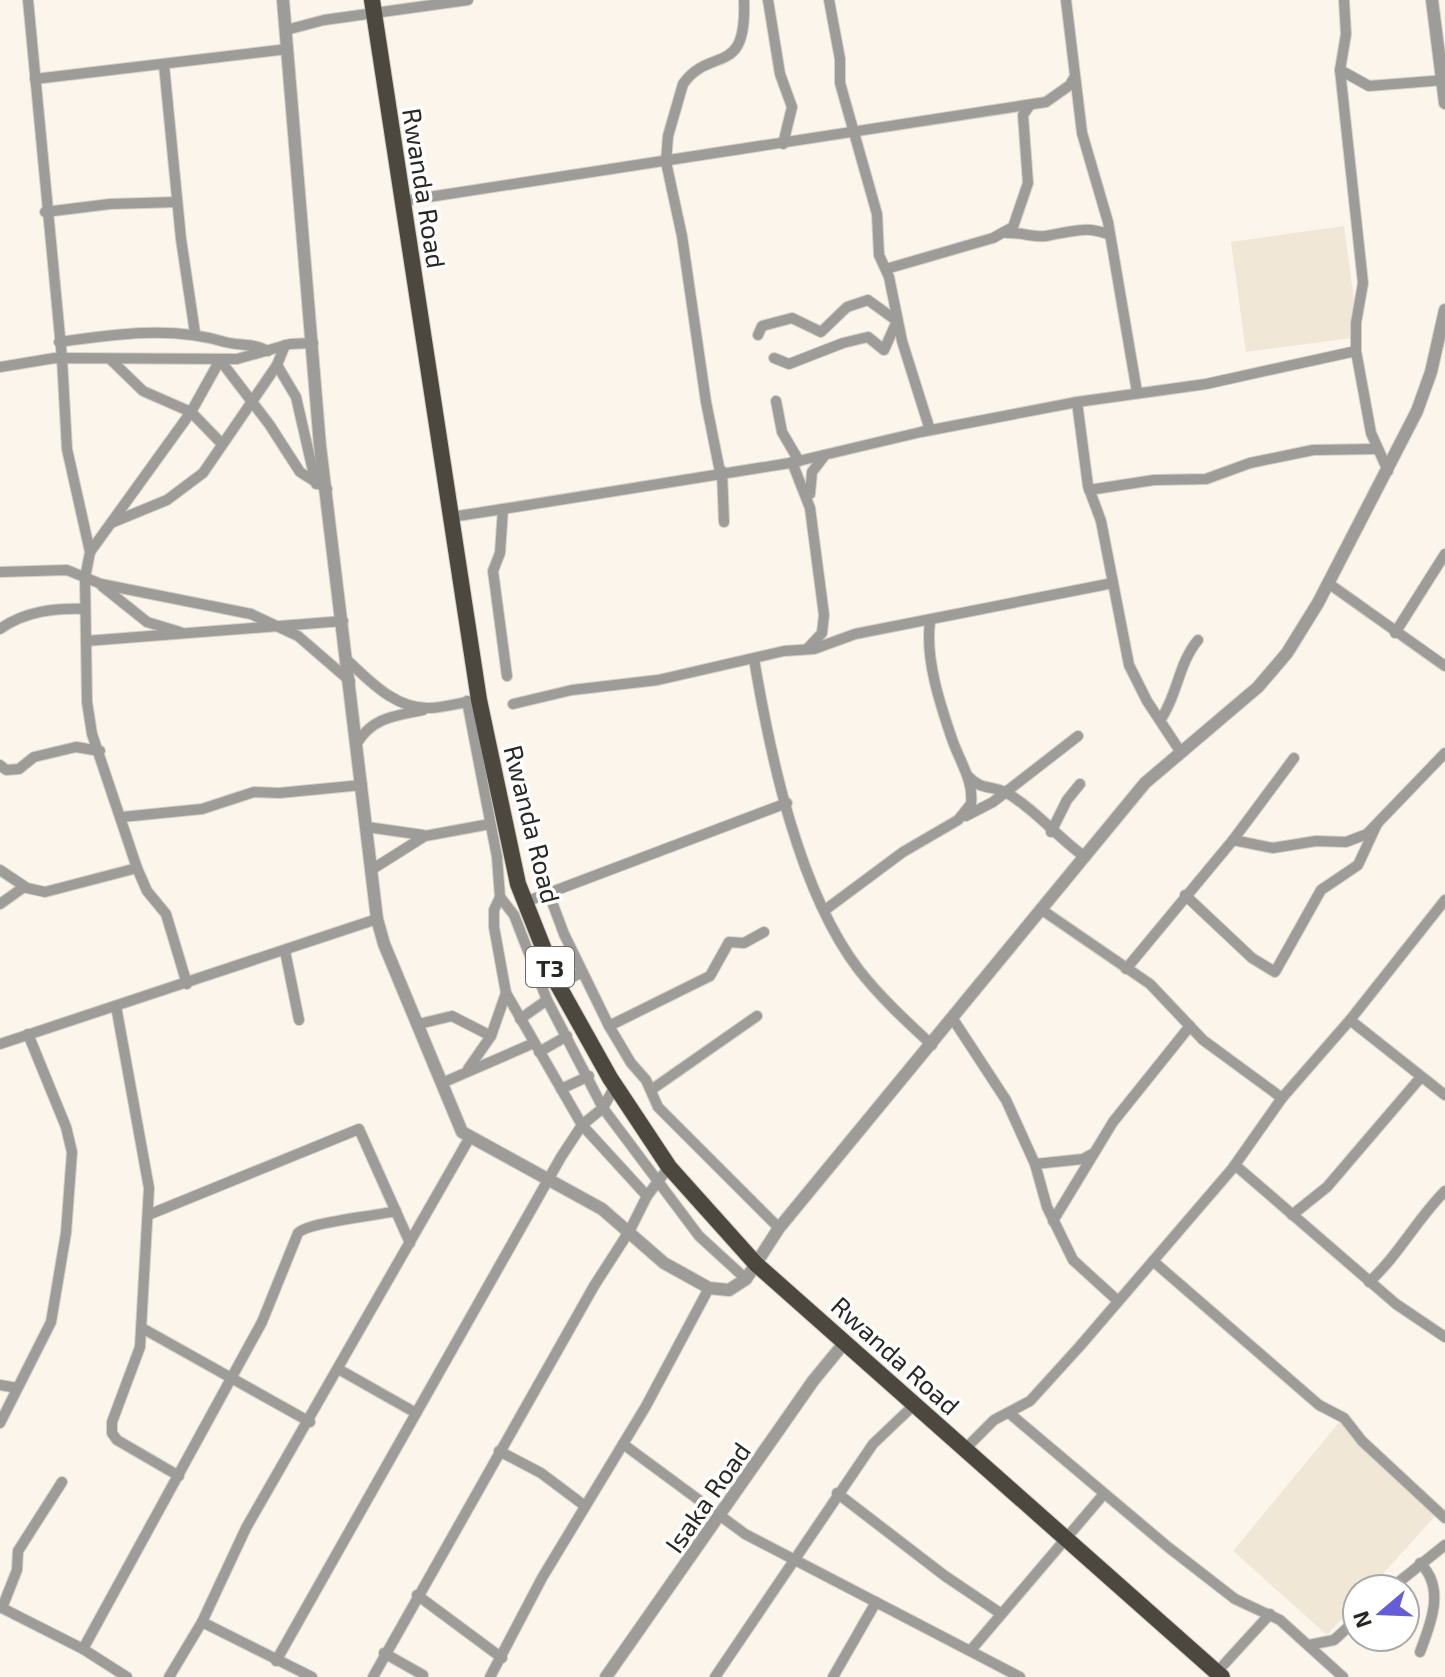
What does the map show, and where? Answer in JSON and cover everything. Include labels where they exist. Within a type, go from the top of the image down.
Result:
[{"type":"highway","name":"Rwanda Road","points":[[373,7],[451,517],[473,700],[509,852],[558,985],[665,1174],[756,1264],[1220,1675]]},
{"type":"street","points":[[28,0],[45,212],[62,358],[67,449],[90,552]]},
{"type":"street","points":[[283,0],[313,343],[321,486],[343,621],[377,919],[456,1122],[470,1137],[550,1178],[630,1230],[664,1263],[709,1288],[729,1290],[746,1279],[779,1228],[1145,783],[1272,673],[1328,583],[1417,411],[1443,331],[1445,310]]},
{"type":"street","points":[[286,30],[373,7],[468,0]]},
{"type":"street","points":[[724,522],[721,472],[706,402],[682,236],[666,162],[668,136],[683,84],[731,53],[744,32],[744,0]]},
{"type":"street","points":[[768,0],[780,74],[792,107],[783,144]]},
{"type":"street","points":[[829,0],[840,59],[839,79],[877,214],[879,255],[886,269],[897,321],[930,430]]},
{"type":"street","points":[[1066,0],[1072,28],[1082,133],[1110,235],[1137,392]]},
{"type":"street","points":[[1344,0],[1346,34],[1340,70],[1363,283],[1356,323],[1356,351],[1376,449],[1388,471]]},
{"type":"street","points":[[1432,0],[1445,103]]},
{"type":"street","points":[[35,79],[288,49]]},
{"type":"street","points":[[164,65],[177,202],[195,333]]},
{"type":"street","points":[[1340,70],[1369,86],[1443,80]]},
{"type":"street","points":[[403,201],[1030,105],[1051,101],[1075,76]]},
{"type":"street","points":[[1005,233],[1014,225],[1028,183],[1023,115],[1030,105]]},
{"type":"street","points":[[45,212],[110,204],[177,202]]},
{"type":"street","points":[[886,269],[1005,233],[1026,232],[1043,237],[1092,228],[1110,235]]},
{"type":"street","points":[[758,335],[762,326],[792,318],[821,332],[847,307],[868,300],[897,321]]},
{"type":"street","points":[[774,358],[789,364],[828,352],[843,343],[868,337],[884,350],[897,321]]},
{"type":"street","points":[[59,342],[164,332],[195,333],[225,342],[254,344],[268,351]]},
{"type":"street","points":[[0,367],[62,358],[220,360],[285,345],[313,343]]},
{"type":"street","points":[[109,524],[167,500],[203,473],[277,365],[285,345]]},
{"type":"street","points":[[451,517],[795,462],[930,430],[1137,392],[1206,384],[1356,351]]},
{"type":"street","points":[[110,359],[143,391],[191,412],[222,444]]},
{"type":"street","points":[[220,360],[300,472],[321,486]]},
{"type":"street","points":[[187,984],[166,914],[147,891],[137,868],[92,734],[87,702],[85,578],[90,552],[191,412],[220,360]]},
{"type":"street","points":[[277,365],[296,397],[321,486]]},
{"type":"street","points":[[776,401],[782,432],[810,508]]},
{"type":"street","points":[[1077,402],[1089,490],[1101,521],[1133,678],[1180,751]]},
{"type":"street","points":[[1089,490],[1154,480],[1206,479],[1250,463],[1313,450],[1376,449]]},
{"type":"street","points":[[806,649],[822,633],[824,615],[810,508],[810,477],[826,454]]},
{"type":"street","points":[[503,509],[500,553],[493,571],[507,676]]},
{"type":"street","points":[[1395,633],[1445,554]]},
{"type":"street","points":[[0,563],[19,572]]},
{"type":"street","points":[[0,572],[67,570],[101,584],[251,614],[278,625],[316,648],[350,681]]},
{"type":"street","points":[[513,704],[572,690],[658,680],[806,649],[877,629],[930,622],[1113,583]]},
{"type":"street","points":[[1328,583],[1445,666]]},
{"type":"street","points":[[101,584],[154,626],[193,635]]},
{"type":"street","points":[[0,629],[24,616],[51,610],[85,609]]},
{"type":"street","points":[[86,641],[343,621]]},
{"type":"street","points":[[930,622],[928,639],[937,684],[972,799],[970,808],[958,820]]},
{"type":"street","points":[[1161,719],[1174,697],[1181,667],[1198,640]]},
{"type":"street","points":[[754,659],[772,752],[806,871],[857,968],[885,1001],[932,1045]]},
{"type":"street","points":[[347,660],[383,693],[427,709]]},
{"type":"street","points":[[357,743],[365,730],[380,719],[473,700],[500,897],[521,930],[547,1000],[603,1108],[665,1174],[699,1236],[746,1279]]},
{"type":"street","points":[[825,910],[903,852],[993,802],[1078,736]]},
{"type":"street","points":[[0,765],[6,770],[19,769],[34,757],[76,747],[100,751]]},
{"type":"street","points":[[1233,840],[1273,848],[1316,841],[1340,842],[1367,834],[1445,753]]},
{"type":"street","points":[[1126,969],[1233,840],[1294,758]]},
{"type":"street","points":[[965,773],[979,786],[1005,791],[1085,857]]},
{"type":"street","points":[[1051,832],[1067,800],[1080,784]]},
{"type":"street","points":[[122,817],[210,807],[254,792],[279,793],[362,785]]},
{"type":"street","points":[[525,902],[787,803]]},
{"type":"street","points":[[367,827],[425,836],[490,824]]},
{"type":"street","points":[[1185,895],[1252,958],[1275,972],[1321,890],[1358,865],[1377,824]]},
{"type":"street","points":[[371,870],[425,836]]},
{"type":"street","points":[[0,870],[24,887],[45,892],[137,868]]},
{"type":"street","points":[[0,904],[24,887]]},
{"type":"street","points":[[549,894],[609,1026],[651,1090],[658,1107],[779,1228]]},
{"type":"street","points":[[500,897],[494,910],[494,927],[506,993],[582,1125],[647,1196]]},
{"type":"street","points":[[965,1449],[994,1420],[1030,1401],[1153,1261],[1235,1165],[1282,1098],[1350,1020],[1445,900]]},
{"type":"street","points":[[1042,910],[1150,984],[1232,1065],[1282,1098]]},
{"type":"street","points":[[1,1039],[28,1034],[187,984],[377,919]]},
{"type":"street","points":[[609,1026],[710,976],[729,942],[744,943],[764,932]]},
{"type":"street","points":[[285,951],[299,1020]]},
{"type":"street","points":[[558,985],[582,972]]},
{"type":"street","points":[[468,1069],[491,1036],[506,993]]},
{"type":"street","points":[[520,1019],[547,1000]]},
{"type":"street","points":[[116,1006],[149,1177],[142,1328],[137,1361],[112,1422],[112,1433],[117,1440],[179,1476]]},
{"type":"street","points":[[419,1024],[452,1016],[491,1036]]},
{"type":"street","points":[[651,1090],[757,1016]]},
{"type":"street","points":[[953,1019],[975,1058],[1006,1100],[1035,1164],[1053,1221],[1073,1260],[1118,1301]]},
{"type":"street","points":[[1350,1020],[1445,1095]]},
{"type":"street","points":[[1053,1221],[1113,1122],[1190,1026]]},
{"type":"street","points":[[0,1423],[51,1322],[66,1233],[72,1152],[66,1127],[28,1034]]},
{"type":"street","points":[[442,1083],[468,1069],[567,1036]]},
{"type":"street","points":[[561,1089],[589,1076]]},
{"type":"street","points":[[1292,1215],[1327,1187],[1421,1077]]},
{"type":"street","points":[[276,1661],[550,1178],[582,1125],[603,1108],[615,1086]]},
{"type":"street","points":[[148,1215],[359,1129],[410,1243]]},
{"type":"street","points":[[169,1677],[202,1622],[246,1528],[340,1370],[470,1137]]},
{"type":"street","points":[[1035,1164],[1083,1159],[1096,1152]]},
{"type":"street","points":[[1235,1165],[1369,1282],[1445,1337]]},
{"type":"street","points":[[373,1677],[647,1196],[665,1174]]},
{"type":"street","points":[[1369,1282],[1387,1266],[1411,1227],[1445,1191]]},
{"type":"street","points":[[83,1649],[262,1322],[302,1228],[396,1211]]},
{"type":"street","points":[[1153,1261],[1319,1405],[1344,1418],[1362,1441],[1424,1494],[1445,1518]]},
{"type":"street","points":[[490,1677],[542,1578],[623,1444],[709,1288]]},
{"type":"street","points":[[142,1328],[310,1422]]},
{"type":"street","name":"Isaka Road","points":[[606,1677],[721,1517],[813,1381],[845,1342]]},
{"type":"street","points":[[340,1370],[416,1413]]},
{"type":"street","points":[[0,1385],[17,1388]]},
{"type":"street","points":[[715,1677],[798,1559],[837,1493],[873,1444],[915,1404]]},
{"type":"street","points":[[1009,1413],[1075,1467],[1103,1495],[1235,1599],[1270,1614],[1343,1677]]},
{"type":"street","points":[[623,1444],[745,1534],[1020,1677]]},
{"type":"street","points":[[499,1451],[541,1473],[585,1506]]},
{"type":"street","points":[[62,1482],[18,1551],[17,1570],[1,1608],[83,1649],[127,1677]]},
{"type":"street","points":[[837,1493],[945,1576],[1000,1613]]},
{"type":"street","points":[[971,1650],[1103,1495]]},
{"type":"street","points":[[1408,1573],[1445,1545]]},
{"type":"street","points":[[1420,1563],[1432,1572],[1439,1589],[1434,1619],[1421,1650]]},
{"type":"street","points":[[417,1595],[502,1658]]},
{"type":"street","points":[[833,1677],[876,1602]]},
{"type":"street","points":[[1220,1675],[1270,1614]]},
{"type":"street","points":[[202,1622],[312,1677]]},
{"type":"street","points":[[1309,1645],[1334,1640],[1341,1634]]},
{"type":"street","points":[[384,1653],[423,1675]]},
{"type":"shaded area","points":[[1344,226],[1359,337],[1246,352],[1231,242]]},
{"type":"shaded area","points":[[1341,1420],[1438,1513],[1384,1573],[1341,1573],[1341,1620],[1327,1635],[1233,1551]]}]
